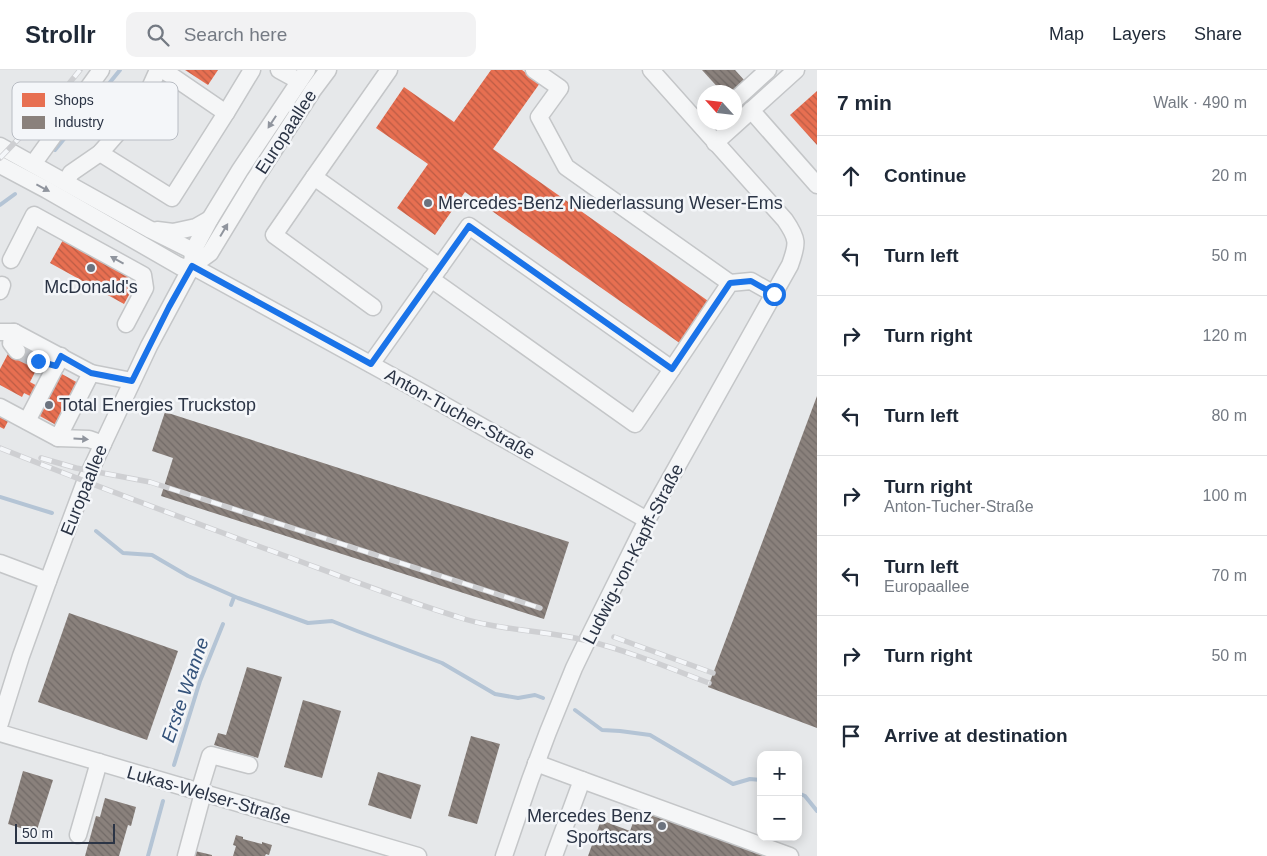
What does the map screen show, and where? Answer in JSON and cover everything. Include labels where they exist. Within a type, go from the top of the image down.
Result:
[{"type":"street","points":[[92,82],[101,70]]},
{"type":"street","points":[[153,82],[158,70]]},
{"type":"street","points":[[163,70],[226,113]]},
{"type":"street","points":[[100,153],[172,198],[252,70]]},
{"type":"street","points":[[279,70],[302,76]]},
{"type":"street","name":"Europaallee","points":[[193,258],[210,253],[255,179],[328,70]]},
{"type":"street","points":[[374,307],[274,235],[389,70]]},
{"type":"street","points":[[534,70],[560,88],[539,117],[566,167],[730,283],[751,281],[774,294]]},
{"type":"street","name":"Ludwig-von-Kapff-Straße","points":[[504,856],[536,763],[574,668],[647,520],[790,265],[797,242],[792,230],[710,132],[651,70]]},
{"type":"street","points":[[742,94],[768,70]]},
{"type":"street","points":[[710,132],[751,110],[796,70]]},
{"type":"street","name":"Europaallee","points":[[1,716],[85,482],[132,381],[193,258],[210,219],[302,76]]},
{"type":"street","points":[[751,110],[817,185]]},
{"type":"street","points":[[33,164],[50,140]]},
{"type":"street","points":[[66,182],[71,173],[100,153],[111,140]]},
{"type":"street","points":[[0,146],[150,229],[193,258],[181,267],[174,264],[47,190],[0,166]]},
{"type":"street","points":[[314,177],[435,273],[635,424],[730,283]]},
{"type":"street","points":[[11,260],[34,215],[143,275],[145,288],[126,324]]},
{"type":"street","points":[[150,229],[173,232],[196,227],[210,219]]},
{"type":"street","points":[[371,364],[469,226],[672,369]]},
{"type":"street","name":"Anton-Tucher-Straße","points":[[193,258],[371,364],[647,520]]},
{"type":"street","points":[[7,332],[58,361],[91,373],[132,381]]},
{"type":"street","points":[[7,332],[11,343],[17,351]]},
{"type":"street","points":[[38,361],[58,361]]},
{"type":"street","points":[[27,421],[58,361]]},
{"type":"street","points":[[58,438],[91,373]]},
{"type":"street","points":[[0,407],[58,438],[89,439],[103,444]]},
{"type":"street","points":[[0,563],[48,581]]},
{"type":"street","name":"Lukas-Welser-Straße","points":[[0,733],[418,856]]},
{"type":"street","points":[[186,856],[210,756],[212,754],[250,765]]},
{"type":"street","points":[[78,835],[99,762]]},
{"type":"street","points":[[536,763],[790,856]]},
{"type":"street","points":[[554,856],[582,780]]},
{"type":"building: Shops","points":[[185,70],[218,70],[208,85]]},
{"type":"building: Shops","points":[[491,70],[522,70],[540,83],[493,149],[711,303],[681,344],[465,192],[435,235],[397,208],[428,164],[376,128],[404,87],[454,122]]},
{"type":"building: Shops","points":[[817,91],[817,145],[790,115]]},
{"type":"building: Shops","name":"McDonald's","points":[[63,240],[131,274],[127,280],[135,284],[124,304],[50,263]]},
{"type":"building: Shops","points":[[20,346],[41,357],[34,369],[36,370],[30,382],[50,393],[60,373],[80,384],[58,426],[38,415],[44,403],[24,393],[22,397],[0,385],[0,369],[9,352]]},
{"type":"building: Shops","points":[[3,399],[16,406],[4,429],[0,427],[0,406]]},
{"type":"building: Industry","points":[[702,70],[735,70],[745,81],[740,85],[716,85]]},
{"type":"building: Industry","points":[[817,396],[817,728],[708,687]]},
{"type":"building: Industry","points":[[165,412],[569,542],[544,619],[161,496],[173,458],[152,451]]},
{"type":"building: Industry","points":[[69,613],[178,651],[147,740],[38,702]]},
{"type":"building: Industry","points":[[247,667],[282,677],[258,758],[214,745],[218,733],[226,735]]},
{"type":"building: Industry","points":[[303,700],[341,711],[322,778],[284,767]]},
{"type":"building: Industry","points":[[471,736],[500,744],[477,824],[448,816]]},
{"type":"building: Industry","points":[[23,771],[53,780],[36,833],[8,824]]},
{"type":"building: Industry","points":[[378,772],[421,785],[411,819],[368,805]]},
{"type":"building: Industry","points":[[105,798],[136,807],[131,826],[128,825],[119,856],[85,856],[96,816],[100,817]]},
{"type":"building: Industry","name":"Mercedes Benz Sportscars","points":[[639,806],[773,856],[588,856],[601,820],[630,831]]},
{"type":"building: Industry","points":[[236,835],[243,837],[243,839],[272,845],[269,855],[233,856],[236,846],[233,845]]},
{"type":"building: Industry","points":[[195,851],[212,855],[212,856],[194,856]]},
{"type":"waterway","points":[[110,82],[120,70]]},
{"type":"waterway","points":[[55,150],[63,140]]},
{"type":"waterway","points":[[0,205],[15,194]]},
{"type":"waterway","points":[[0,497],[52,513]]},
{"type":"waterway","points":[[96,531],[123,553],[152,555],[188,576],[238,598],[308,623],[332,621],[442,663],[495,694],[518,698],[535,695],[543,698]]},
{"type":"waterway","name":"Erste Wanne","points":[[231,605],[234,597]]},
{"type":"waterway","name":"Erste Wanne","points":[[174,765],[200,681],[223,624]]},
{"type":"waterway","points":[[575,710],[602,730],[650,735],[733,784],[750,779],[757,780]]},
{"type":"waterway","points":[[802,795],[817,811]]},
{"type":"waterway","name":"Erste Wanne","points":[[148,856],[163,801]]},
{"type":"tunnel","points":[[17,351],[38,361]]},
{"type":"railway","points":[[70,82],[80,70]]},
{"type":"railway","points":[[0,158],[17,140]]},
{"type":"railway","points":[[0,448],[96,486],[433,609],[474,622],[572,637],[603,645],[709,683]]},
{"type":"railway","points":[[41,458],[76,468],[150,482],[540,608]]},
{"type":"railway","points":[[614,637],[713,673]]},
{"type":"place","name":"Mercedes-Benz Niederlassung Weser-Ems","points":[[428,203]]},
{"type":"place","name":"McDonald's","points":[[91,268]]},
{"type":"place","name":"Total Energies Truckstop","points":[[49,405]]},
{"type":"place","name":"Mercedes Benz Sportscars","points":[[662,826]]},
{"type":"route","points":[[38,361],[56,366],[61,356],[91,373],[132,381],[192,266],[371,364],[469,226],[672,369],[730,283],[751,281],[774,294]]}]
